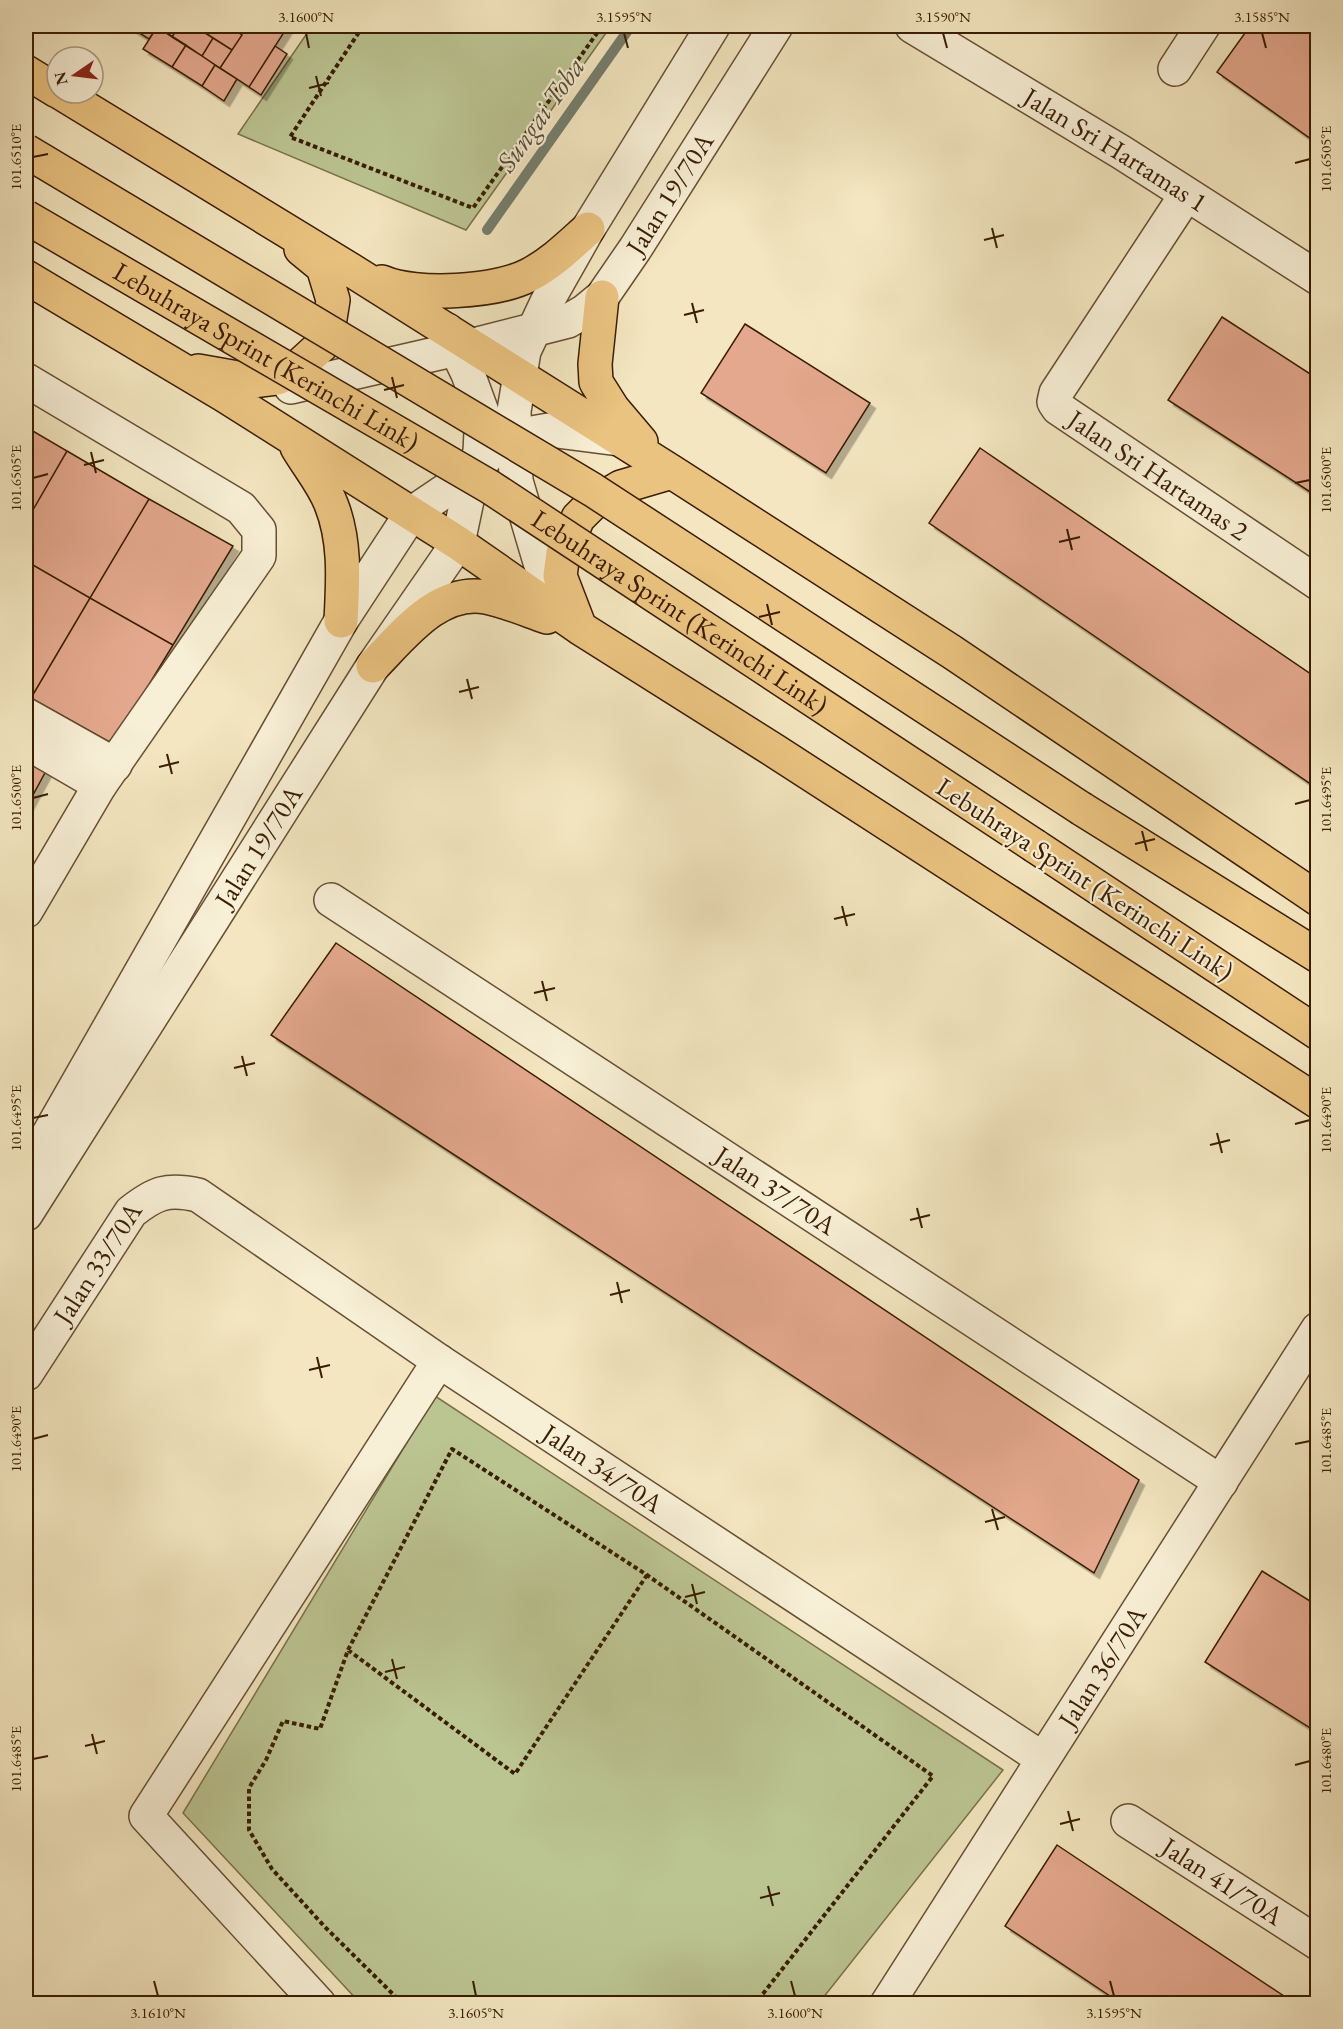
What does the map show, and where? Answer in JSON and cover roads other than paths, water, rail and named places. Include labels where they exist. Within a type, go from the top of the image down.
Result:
[{"type":"highway","points":[[26,72],[45,84]]},
{"type":"highway","points":[[80,105],[332,258],[457,342],[520,377],[672,472],[952,652],[1317,899]]},
{"type":"highway","name":"Lebuhraya Sprint (Kerinchi Link)","points":[[26,151],[593,490],[1082,809],[1317,956]]},
{"type":"highway","points":[[177,367],[254,381],[278,378],[300,366],[322,345],[329,325],[333,300],[322,267],[256,212]]},
{"type":"highway","name":"Lebuhraya Sprint (Kerinchi Link)","points":[[26,217],[490,487],[1317,1033]]},
{"type":"highway","points":[[332,258],[390,285],[430,290],[479,289],[526,276],[554,259],[588,229]]},
{"type":"highway","points":[[26,278],[224,395],[458,543],[573,623],[785,757],[1317,1102]]},
{"type":"highway","points":[[602,297],[596,382],[613,409],[672,472]]},
{"type":"highway","points":[[293,439],[331,504],[343,567],[341,621]]},
{"type":"highway","points":[[573,623],[560,576],[563,553],[578,518],[592,504],[621,487],[672,472]]},
{"type":"highway","points":[[373,666],[425,614],[456,598],[484,596],[573,623]]},
{"type":"street","name":"Jalan 19/70A","points":[[573,623],[540,562],[516,481],[514,411],[524,351],[588,229],[713,26]]},
{"type":"street","name":"Jalan 19/70A","points":[[26,1214],[373,666],[458,543],[473,472],[480,452],[482,412],[457,342],[534,330],[568,321],[602,297],[655,219],[776,26]]},
{"type":"street","name":"Jalan Sri Hartamas 1","points":[[912,26],[1111,146],[1317,278]]},
{"type":"street","points":[[1174,69],[1203,26]]},
{"type":"street","name":"Jalan Sri Hartamas 2","points":[[1186,195],[1056,393],[1054,402],[1058,408],[1317,583]]},
{"type":"street","points":[[224,395],[267,393],[457,342]]},
{"type":"street","points":[[26,380],[241,508],[259,530],[259,556],[108,775],[26,911]]},
{"type":"street","name":"Jalan 19/70A","points":[[26,1174],[341,621],[411,514],[473,472],[488,455],[515,436],[549,430],[619,439]]},
{"type":"street","points":[[26,715],[108,775]]},
{"type":"street","points":[[26,742],[108,775]]},
{"type":"street","name":"Jalan 37/70A","points":[[331,900],[1221,1482]]},
{"type":"street","name":"Jalan 34/70A","points":[[161,1193],[179,1191],[198,1195],[439,1361],[1043,1759]]},
{"type":"street","name":"Jalan 33/70A","points":[[26,1374],[131,1212],[161,1193]]},
{"type":"street","name":"Jalan 36/70A","points":[[887,2004],[1317,1329]]},
{"type":"street","points":[[319,2004],[146,1816],[439,1361]]},
{"type":"street","name":"Jalan 41/70A","points":[[1128,1821],[1317,1943]]},
{"type":"waterway","name":"Sungai Toba","points":[[487,230],[631,26]]}]
